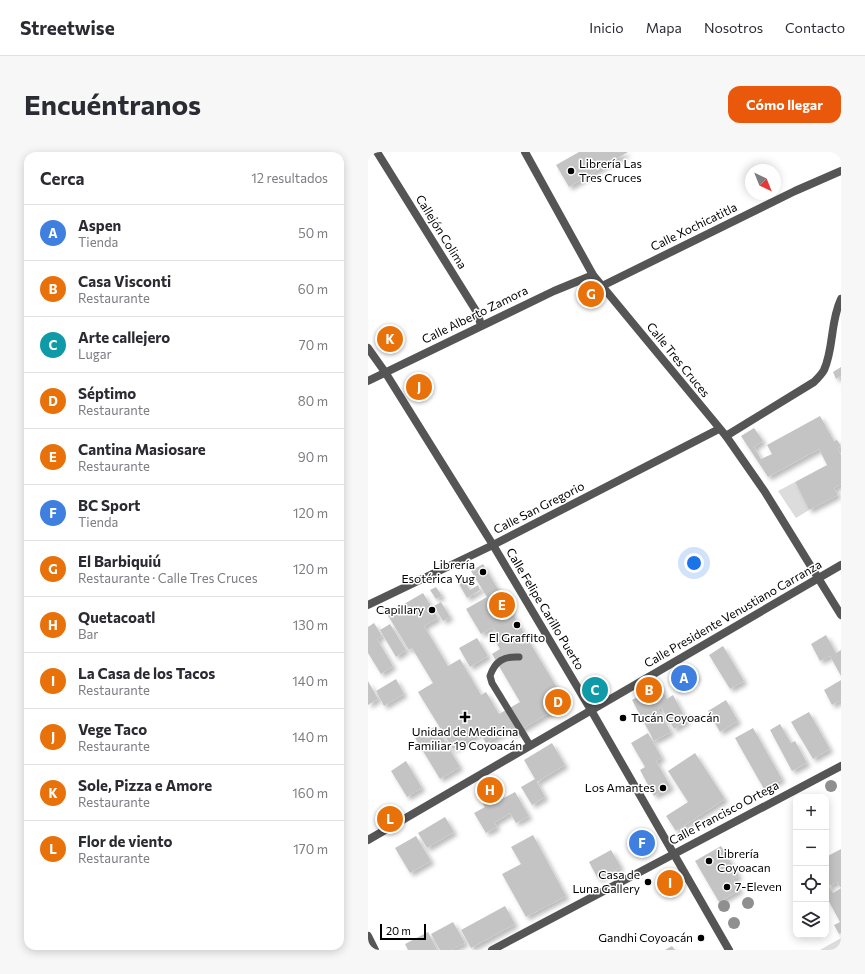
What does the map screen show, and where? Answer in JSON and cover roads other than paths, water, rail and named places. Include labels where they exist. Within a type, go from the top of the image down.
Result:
[{"type":"street","name":"Callejón Colima","points":[[377,152],[478,314],[481,326]]},
{"type":"street","name":"Calle Tres Cruces","points":[[525,152],[593,275],[718,429],[726,436],[765,492],[820,578],[841,615]]},
{"type":"street","name":"Calle Xochicatitla","points":[[602,286],[788,194],[841,171]]},
{"type":"street","name":"Calle Alberto Zamora","points":[[368,381],[554,291],[593,275]]},
{"type":"street","points":[[726,436],[814,382],[823,372],[828,360],[832,328],[841,300]]},
{"type":"street","name":"Calle Felipe Carillo Puerto","points":[[368,348],[385,372],[493,545],[591,710],[729,950]]},
{"type":"street","name":"Calle San Gregorio","points":[[368,605],[493,545],[718,429]]},
{"type":"street","name":"Calle Presidente Venustiano Carranza","points":[[368,840],[841,565]]},
{"type":"street","name":"Calle Francisco Ortega","points":[[492,950],[841,766]]},
{"type":"street","points":[[368,936],[375,950]]},
{"type":"lane","points":[[519,657],[509,656],[502,660],[495,665],[490,676],[492,683],[530,745]]},
{"type":"place","name":"Librería Las Tres Cruces","points":[[571,171]]},
{"type":"place","name":"El Barbiquiú","points":[[591,294]]},
{"type":"place","name":"Sole, Pizza e Amore","points":[[390,339]]},
{"type":"place","name":"Vege Taco","points":[[419,387]]},
{"type":"place","name":"Librería Esotérica Yug","points":[[483,572]]},
{"type":"place","name":"Cantina Masiosare","points":[[502,605]]},
{"type":"place","name":"Capillary","points":[[432,610]]},
{"type":"place","name":"El Graffito","points":[[517,625]]},
{"type":"place","name":"Aspen","points":[[684,678]]},
{"type":"place","name":"Arte callejero","points":[[595,690]]},
{"type":"place","name":"Casa Visconti","points":[[649,690]]},
{"type":"place","name":"Séptimo","points":[[558,702]]},
{"type":"place","name":"Unidad de Medicina Familiar 19 Coyoacán","points":[[465,717]]},
{"type":"place","name":"Tucán Coyoacán","points":[[623,718]]},
{"type":"place","name":"Los Amantes","points":[[663,788]]},
{"type":"place","name":"Quetacoatl","points":[[490,790]]},
{"type":"place","name":"Flor de viento","points":[[390,819]]},
{"type":"place","name":"BC Sport","points":[[642,843]]},
{"type":"place","name":"Librería Coyoacan","points":[[709,861]]},
{"type":"place","name":"Casa de Luna Gallery","points":[[648,882]]},
{"type":"place","name":"La Casa de los Tacos","points":[[670,883]]},
{"type":"place","name":"7-Eleven","points":[[727,887]]},
{"type":"place","name":"Gandhi Coyoacán","points":[[701,938]]}]
